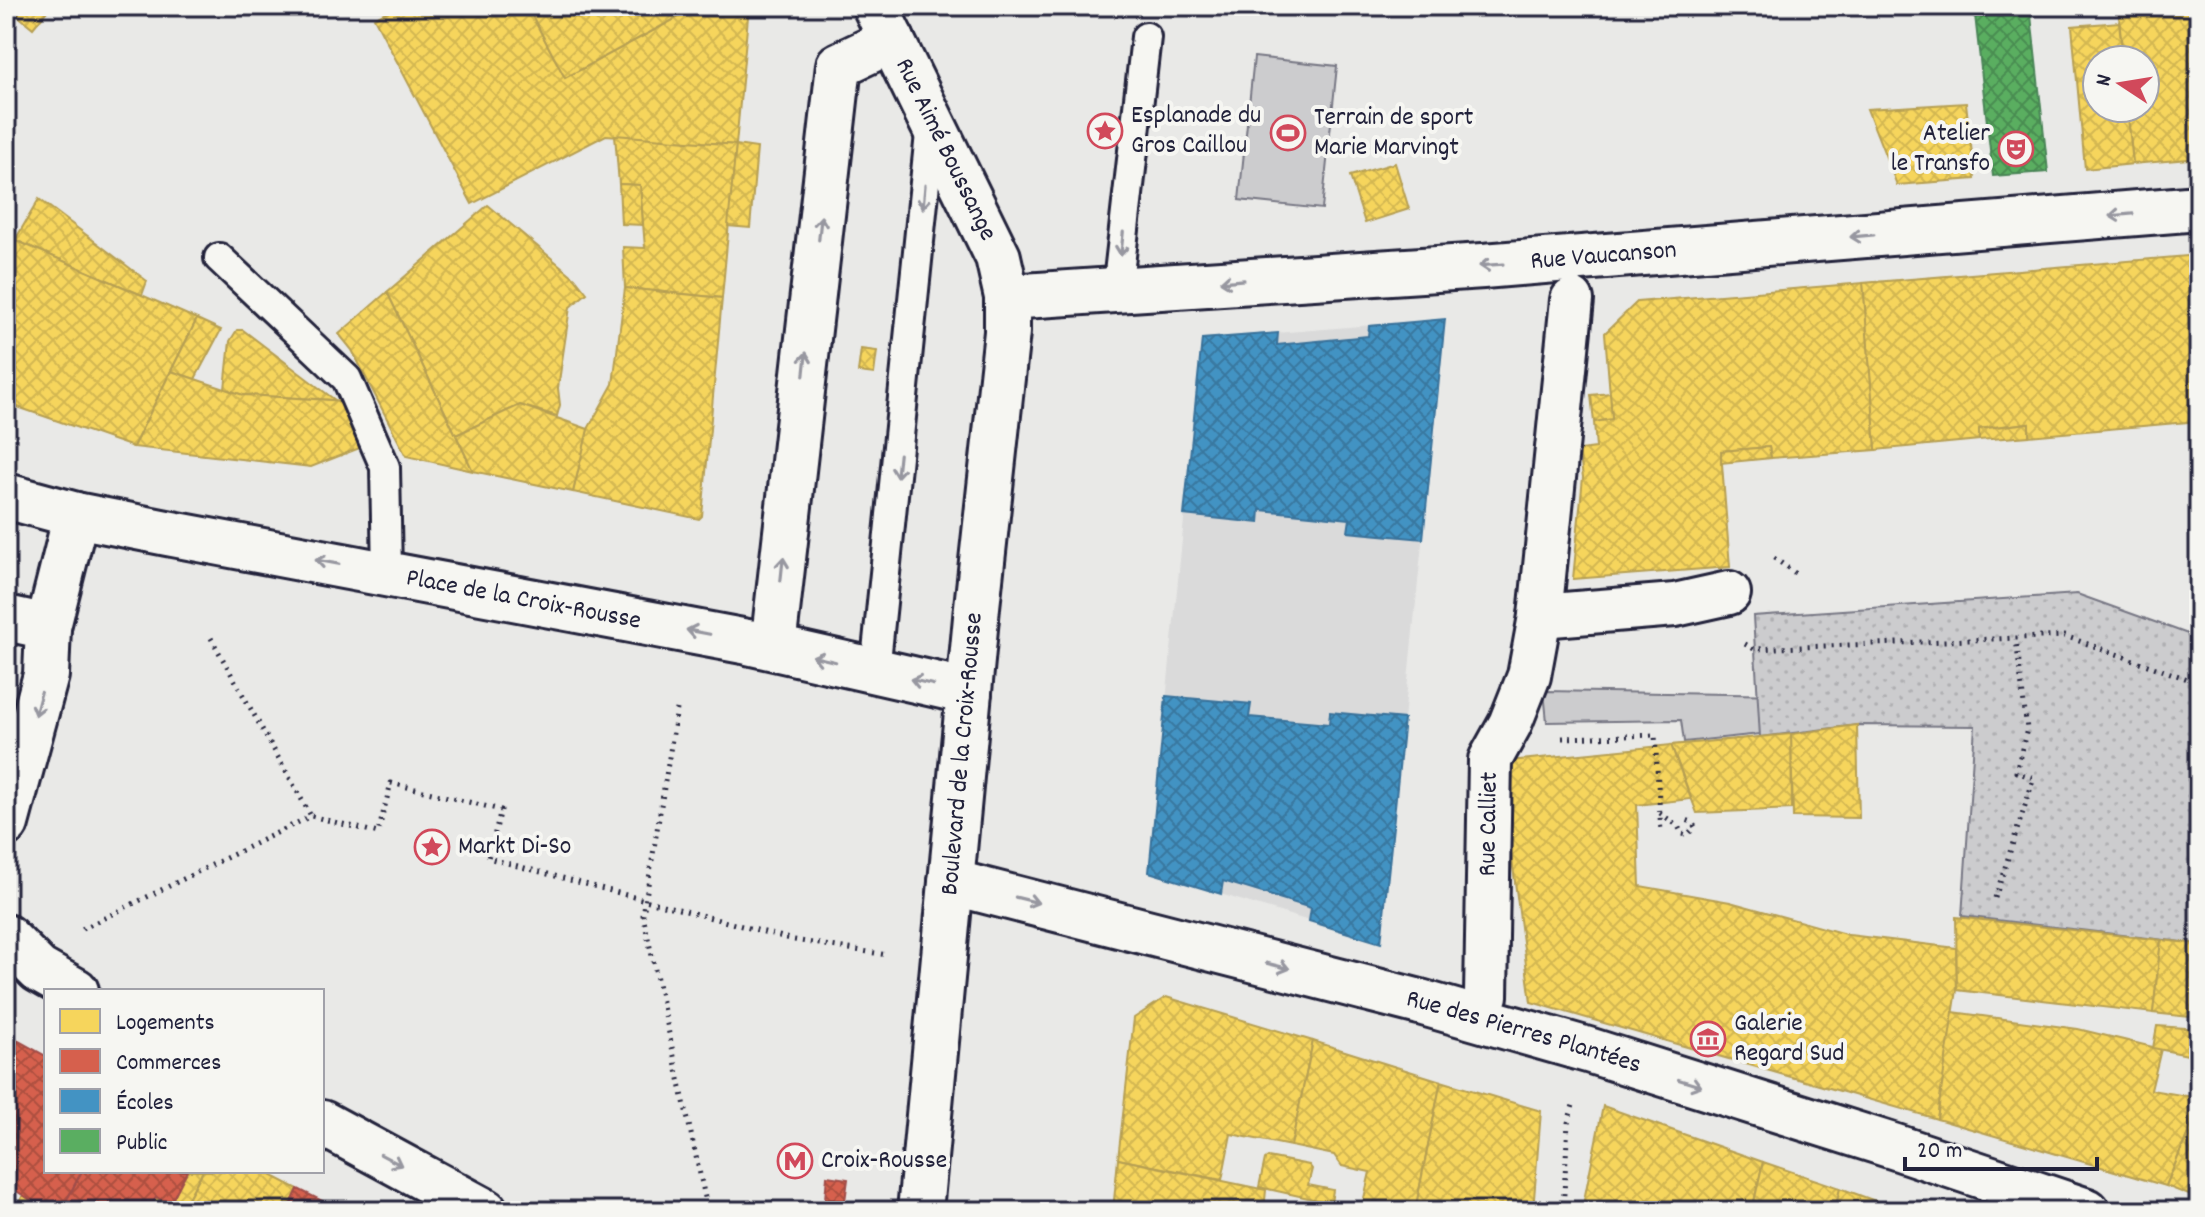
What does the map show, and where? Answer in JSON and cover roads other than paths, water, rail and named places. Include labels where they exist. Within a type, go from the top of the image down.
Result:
[{"type":"street","name":"Rue Aimé Boussange","points":[[883,23],[998,257],[1007,297]]},
{"type":"street","points":[[773,647],[839,65],[883,23]]},
{"type":"street","name":"Rue Vaucanson","points":[[1007,297],[1483,266],[2199,208]]},
{"type":"street","name":"Boulevard de la Croix-Rousse","points":[[920,1211],[1007,332],[1007,297]]},
{"type":"street","name":"Rue Calliet","points":[[1486,996],[1490,760],[1529,676],[1540,616],[1572,300]]},
{"type":"street","name":"Place de la Croix-Rousse","points":[[6,496],[76,515],[773,647],[969,692]]},
{"type":"street","points":[[6,823],[46,675],[48,627],[76,515]]},
{"type":"street","points":[[1540,616],[1675,605],[1729,593]]},
{"type":"street","points":[[6,618],[48,627]]},
{"type":"street","name":"Rue des Pierres Plantées","points":[[951,882],[1420,1002],[1588,1050],[2087,1211]]},
{"type":"street","points":[[16,948],[39,970],[72,989]]},
{"type":"street","points":[[324,1124],[485,1211]]},
{"type":"lane","points":[[1117,291],[1146,37]]},
{"type":"lane","points":[[875,671],[932,119]]},
{"type":"lane","points":[[219,258],[347,379],[385,467],[387,573]]},
{"type":"place","name":"Esplanade du Gros Caillou","points":[[1105,131]]},
{"type":"place","name":"Terrain de sport Marie Marvingt","points":[[1288,133]]},
{"type":"place","name":"Atelier le Transfo","points":[[2016,149]]},
{"type":"place","name":"Markt Di-So","points":[[432,847]]},
{"type":"place","name":"Galerie Regard Sud","points":[[1708,1039]]},
{"type":"place","name":"Croix-Rousse","points":[[795,1161]]}]
